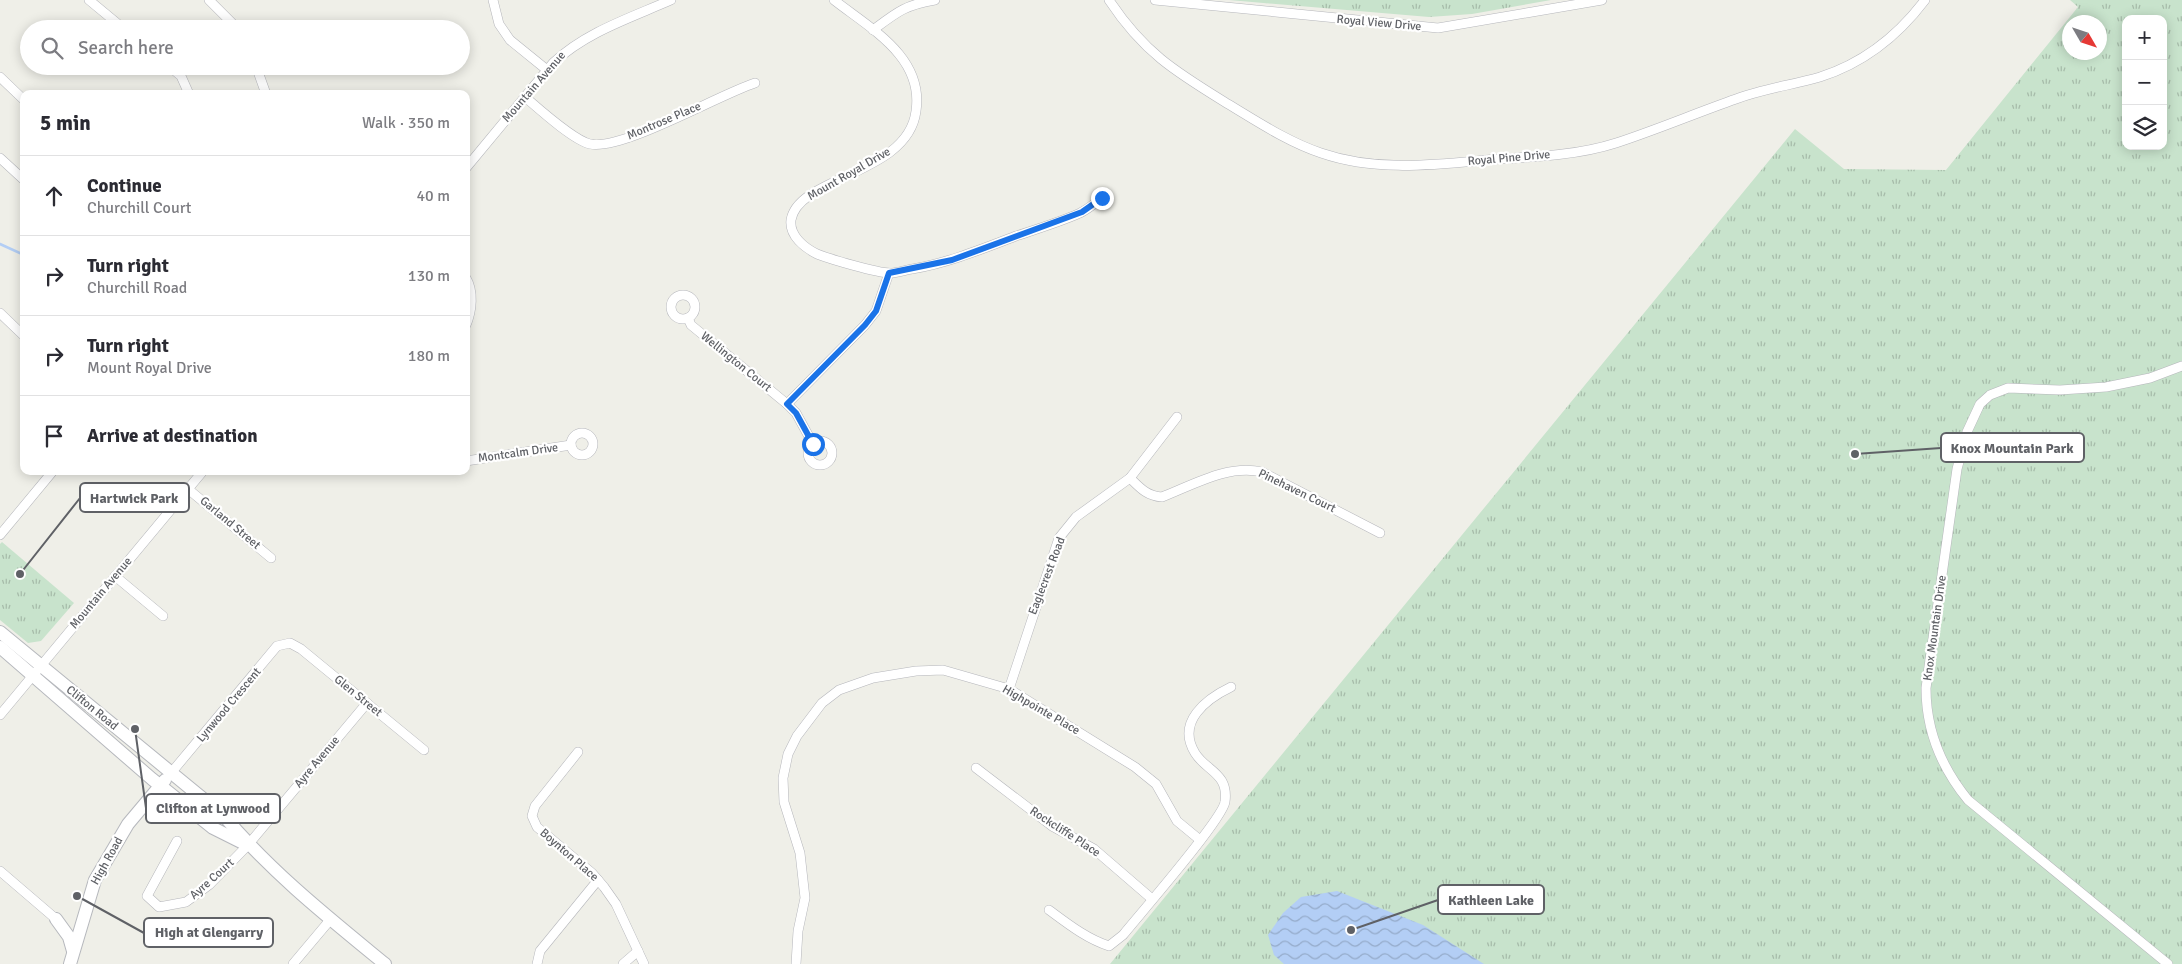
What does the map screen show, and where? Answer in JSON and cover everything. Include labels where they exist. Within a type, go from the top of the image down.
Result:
[{"type":"main road","name":"Clifton Road","points":[[0,632],[37,671],[160,785],[213,828],[248,845]]},
{"type":"main road","name":"Clifton Road","points":[[0,647],[37,671],[171,773],[224,816],[248,845],[330,920],[385,964]]},
{"type":"main road","name":"High Road","points":[[71,958],[94,880],[128,824],[171,773]]},
{"type":"main road","points":[[56,919],[69,937],[71,958]]},
{"type":"street","points":[[89,0],[113,20]]},
{"type":"street","points":[[209,0],[229,20]]},
{"type":"street","points":[[492,0],[499,24],[510,40],[547,70]]},
{"type":"street","name":"Mountain Avenue","points":[[470,163],[547,70],[569,48],[587,37],[671,0]]},
{"type":"street","name":"Mount Royal Drive","points":[[834,0],[873,30],[908,63],[915,82],[918,102],[916,118],[909,134],[894,149],[865,168],[807,196],[796,208],[791,222],[795,235],[804,247],[840,261],[889,273],[952,260],[1082,212],[1102,198]]},
{"type":"street","points":[[873,30],[912,3],[935,0]]},
{"type":"street","name":"Royal Pine Drive","points":[[1109,0],[1137,38],[1160,60],[1185,78],[1279,135],[1320,153],[1357,163],[1401,166],[1521,158],[1589,150],[1615,144],[1749,94],[1820,76],[1856,63],[1880,48],[1910,21],[1925,0]]},
{"type":"street","name":"Royal View Drive","points":[[1155,0],[1438,28],[1602,0]]},
{"type":"street","points":[[180,75],[187,90]]},
{"type":"street","points":[[259,75],[265,90]]},
{"type":"street","points":[[0,77],[20,96]]},
{"type":"street","name":"Montrose Place","points":[[524,98],[571,134],[590,144],[606,144],[635,136],[734,90],[755,84]]},
{"type":"street","points":[[0,158],[20,176]]},
{"type":"street","points":[[787,404],[865,325],[876,311],[889,273]]},
{"type":"street","points":[[470,286],[470,305]]},
{"type":"street","points":[[0,313],[20,332]]},
{"type":"street","name":"Wellington Court","points":[[688,318],[691,325],[796,413],[813,444]]},
{"type":"street","name":"Knox Mountain Drive","points":[[2168,964],[1968,800],[1947,772],[1933,740],[1929,723],[1926,688],[1957,469],[1967,432],[1980,404],[1990,395],[2008,388],[2060,390],[2106,387],[2150,378],[2182,366]]},
{"type":"street","name":"Eaglecrest Road","points":[[1009,689],[1059,538],[1076,517],[1130,478],[1177,417]]},
{"type":"street","name":"Montcalm Drive","points":[[470,460],[571,445]]},
{"type":"street","name":"Pinehaven Court","points":[[1130,478],[1142,490],[1153,496],[1162,497],[1234,470],[1247,469],[1262,472],[1380,533]]},
{"type":"street","points":[[0,535],[50,475]]},
{"type":"street","name":"Mountain Avenue","points":[[0,715],[200,475]]},
{"type":"street","name":"Garland Street","points":[[188,489],[271,558]]},
{"type":"street","points":[[115,576],[163,616]]},
{"type":"street","name":"Glen Street","points":[[290,643],[367,702],[424,750]]},
{"type":"street","name":"Lynwood Crescent","points":[[171,773],[278,646],[290,643]]},
{"type":"street","name":"Highpointe Place","points":[[796,964],[798,931],[805,898],[800,853],[784,802],[783,778],[788,754],[797,736],[822,703],[839,690],[865,681],[916,671],[943,670],[1009,689],[1135,767],[1156,784],[1177,821],[1200,840]]},
{"type":"street","points":[[1049,910],[1081,933],[1100,943],[1109,946],[1123,935],[1225,806],[1226,796],[1218,774],[1196,754],[1190,740],[1189,727],[1197,710],[1213,696],[1231,687]]},
{"type":"street","name":"Ayre Avenue","points":[[248,845],[367,702]]},
{"type":"street","name":"Boynton Place","points":[[578,752],[534,806],[532,816],[537,827],[598,880],[616,904],[644,964]]},
{"type":"street","name":"Rockcliffe Place","points":[[976,768],[1052,826],[1094,849],[1152,899]]},
{"type":"street","name":"Ayre Court","points":[[177,841],[147,896],[159,906],[186,902],[209,885],[248,845]]},
{"type":"street","points":[[0,871],[56,919]]},
{"type":"street","points":[[537,964],[540,951],[598,880]]},
{"type":"street","points":[[293,964],[330,920]]},
{"type":"street","points":[[623,964],[638,951]]},
{"type":"green space","points":[[1229,0],[1551,0],[1472,14],[1429,17]]},
{"type":"green space","points":[[2070,0],[2182,0],[2182,964],[1110,964],[1795,129],[1844,169],[1946,170],[2062,27],[2062,60],[2107,60],[2107,15],[2072,15],[2078,7]]},
{"type":"green space","points":[[2,542],[74,603],[41,641],[28,643],[0,620],[0,544]]},
{"type":"water","points":[[1337,891],[1423,925],[1484,964],[1284,964],[1274,955],[1268,935],[1283,913],[1301,897]]},
{"type":"waterway","points":[[0,244],[20,253]]},
{"type":"place","name":"Knox Mountain Park","points":[[1855,454]]},
{"type":"place","name":"Hartwick Park","points":[[20,574]]},
{"type":"place","name":"Clifton at Lynwood","points":[[135,729]]},
{"type":"place","name":"High at Glengarry","points":[[77,896]]},
{"type":"place","name":"Kathleen Lake","points":[[1351,930]]},
{"type":"route","points":[[813,444],[796,413],[787,404],[865,325],[876,311],[889,273],[952,260],[1082,212],[1102,198]]}]
